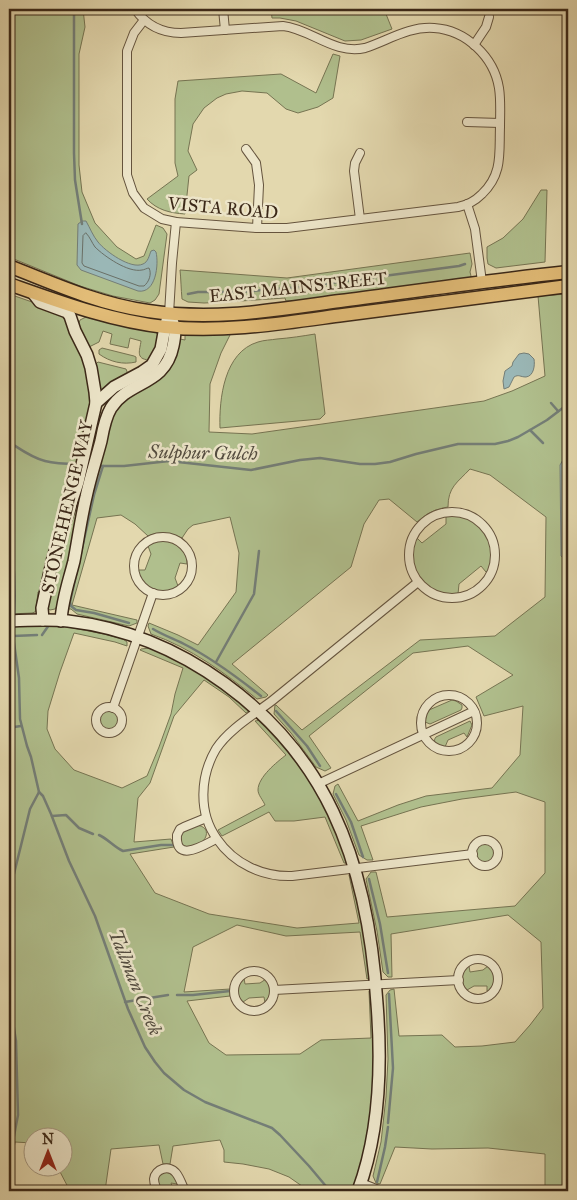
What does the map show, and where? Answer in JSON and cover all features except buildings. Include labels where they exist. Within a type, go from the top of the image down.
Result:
[{"type":"main road","name":"EAST MAINSTREET","points":[[9,266],[67,290],[99,300],[169,314],[208,315],[263,312],[568,272]]},
{"type":"main road","name":"EAST MAINSTREET","points":[[9,284],[102,316],[170,328],[210,329],[248,327],[568,286]]},
{"type":"street","points":[[135,9],[144,20],[158,28],[173,32],[277,26],[295,29],[338,47],[361,49],[411,30],[434,28],[453,32],[474,45],[488,61],[496,77],[500,95],[500,157],[496,175],[486,190],[467,204],[475,229],[482,282]]},
{"type":"street","points":[[223,9],[225,30]]},
{"type":"street","points":[[474,45],[486,27],[489,16]]},
{"type":"street","name":"VISTA ROAD","points":[[144,20],[134,33],[127,51],[127,176],[133,193],[144,208],[162,219],[176,222],[257,228],[296,228],[458,207],[467,204]]},
{"type":"street","points":[[467,122],[500,122]]},
{"type":"street","points":[[246,149],[256,163],[259,185],[257,228]]},
{"type":"street","points":[[360,153],[355,163],[354,171],[360,219]]},
{"type":"street","name":"STONEHENGE WAY","points":[[38,620],[53,558],[83,482],[99,448],[107,417],[112,406],[120,397],[161,371],[172,351],[169,314],[176,222]]},
{"type":"street","points":[[33,293],[40,302],[67,312],[70,316],[92,368],[96,403]]},
{"type":"street","name":"STONEHENGE WAY","points":[[61,621],[62,603],[74,561],[87,445],[96,403],[114,387],[152,365],[170,328]]},
{"type":"street","points":[[444,513],[460,513],[474,519],[486,529],[494,547],[494,562],[489,576],[480,587],[468,595],[448,598],[434,594],[418,582],[411,568],[409,553],[415,533],[425,522],[434,516],[444,513]]},
{"type":"street","points":[[153,539],[172,539],[184,548],[190,556],[192,566],[190,576],[185,585],[177,591],[168,594],[153,593],[144,588],[138,580],[134,571],[134,561],[141,548],[153,539]]},
{"type":"street","points":[[418,582],[232,732],[219,746],[208,766],[204,784],[203,800],[206,818],[216,839],[225,850],[240,862],[273,875],[292,876],[473,854]]},
{"type":"street","points":[[113,708],[153,593]]},
{"type":"street","points":[[9,621],[61,621],[97,627],[137,638],[196,665],[228,686],[258,711],[287,741],[318,784],[341,830],[354,868],[366,917],[376,984],[379,1043],[378,1098],[370,1154],[359,1187],[381,1191]]},
{"type":"street","points":[[445,696],[457,697],[467,702],[474,711],[476,723],[474,734],[463,747],[452,751],[440,750],[430,744],[424,735],[422,718],[426,707],[434,700],[445,696]]},
{"type":"street","points":[[318,784],[474,711]]},
{"type":"street","points":[[206,818],[180,829],[176,835],[178,844],[181,849],[190,851],[216,839]]},
{"type":"street","points":[[480,959],[489,962],[498,974],[498,983],[493,992],[486,997],[476,998],[468,995],[459,984],[459,980],[463,966],[471,960],[480,959]]},
{"type":"street","points":[[254,971],[268,976],[274,990],[271,1002],[266,1007],[257,1010],[250,1010],[241,1006],[235,994],[236,983],[240,977],[254,971]]},
{"type":"street","points":[[274,990],[459,980]]},
{"type":"street","points":[[157,1191],[154,1181],[155,1175],[158,1171],[166,1168],[175,1172],[185,1191]]},
{"type":"green space","points":[[9,9],[83,9],[85,27],[79,54],[79,165],[82,192],[95,223],[117,247],[136,259],[144,256],[156,225],[163,228],[167,234],[159,294],[150,303],[113,296],[80,286],[9,257]]},
{"type":"green space","points":[[271,9],[384,9],[392,29],[361,40],[345,41],[296,21],[272,18]]},
{"type":"green space","points":[[333,54],[340,56],[333,98],[318,107],[298,113],[286,109],[267,93],[242,91],[217,98],[204,108],[193,124],[188,151],[197,170],[189,176],[185,214],[164,210],[155,206],[147,199],[178,176],[175,163],[175,99],[178,81],[281,74],[316,93]]},
{"type":"green space","points":[[541,190],[547,190],[545,262],[496,268],[488,264],[487,247],[503,238],[523,219]]},
{"type":"green space","points":[[470,253],[472,264],[470,278],[306,300],[286,301],[285,298],[204,303],[188,302],[182,299],[180,270],[287,278]]},
{"type":"green space","points":[[9,294],[61,312],[65,316],[84,355],[91,404],[84,440],[42,592],[38,592],[36,610],[32,613],[9,614]]},
{"type":"green space","points":[[568,294],[568,764],[563,769],[563,849],[568,853],[568,1018],[564,1051],[568,1052],[568,1150],[564,1150],[564,1191],[545,1191],[545,1154],[488,1148],[432,1149],[395,1147],[380,1184],[376,1183],[373,1176],[381,1142],[386,1097],[388,1059],[386,995],[390,990],[394,989],[399,1036],[442,1035],[455,1047],[515,1042],[543,1008],[541,942],[508,915],[391,934],[392,977],[388,977],[383,972],[366,879],[371,872],[376,872],[387,917],[515,906],[545,873],[545,802],[516,792],[462,799],[421,807],[361,826],[373,860],[367,860],[359,855],[346,820],[333,794],[335,786],[338,784],[358,821],[426,796],[492,788],[520,755],[523,706],[484,716],[476,697],[513,675],[468,646],[413,653],[309,736],[331,768],[325,771],[316,767],[291,733],[274,714],[275,705],[302,730],[420,640],[495,636],[545,597],[546,517],[490,475],[470,469],[452,490],[448,500],[448,507],[431,512],[417,522],[389,499],[379,500],[364,524],[351,567],[232,664],[268,695],[257,699],[233,680],[194,654],[151,634],[148,626],[149,623],[198,645],[236,592],[239,553],[230,517],[193,525],[182,538],[165,533],[148,536],[121,515],[97,518],[72,605],[137,620],[137,623],[129,626],[77,614],[71,609],[67,609],[83,533],[111,414],[129,396],[156,382],[166,373],[180,339],[185,340],[185,334],[231,333],[221,353],[210,384],[209,432],[252,434],[484,401],[512,391],[545,376],[538,296]]},
{"type":"green space","points":[[86,317],[156,332],[160,340],[149,360],[140,356],[141,341],[130,338],[128,348],[110,344],[112,334],[103,331],[99,342],[89,347],[78,326],[80,320]]},
{"type":"green space","points":[[315,334],[325,414],[320,419],[220,428],[221,404],[226,378],[231,366],[247,347],[260,341]]},
{"type":"green space","points":[[102,348],[134,356],[136,357],[136,362],[121,363],[108,359],[99,354],[99,350]]},
{"type":"green space","points":[[98,362],[126,369],[128,374],[100,393],[95,365]]},
{"type":"green space","points":[[78,495],[81,495],[72,547],[57,606],[55,609],[50,610],[47,608],[59,553]]},
{"type":"green space","points":[[446,516],[466,517],[475,522],[489,541],[492,556],[489,571],[486,572],[481,566],[459,584],[458,594],[446,595],[436,592],[421,580],[413,562],[413,551],[414,540],[417,538],[422,543],[446,524]]},
{"type":"green space","points":[[152,542],[170,542],[179,546],[185,554],[187,564],[180,563],[175,578],[178,586],[172,590],[152,590],[146,587],[139,577],[138,570],[145,570],[151,554],[148,546]]},
{"type":"green space","points":[[9,626],[63,626],[104,634],[123,639],[127,642],[127,646],[74,633],[48,711],[47,729],[55,749],[74,770],[122,788],[147,776],[171,714],[183,668],[141,649],[150,648],[178,661],[218,685],[248,708],[246,713],[229,697],[204,680],[174,716],[150,783],[138,798],[134,842],[171,839],[174,847],[130,854],[155,893],[209,914],[297,928],[359,923],[349,875],[351,876],[362,924],[369,978],[367,979],[360,932],[286,936],[237,925],[193,947],[184,992],[230,989],[230,996],[187,1001],[209,1043],[226,1055],[300,1054],[321,1040],[371,1038],[369,991],[371,992],[374,1043],[373,1093],[366,1142],[352,1191],[309,1191],[289,1177],[269,1169],[224,1162],[224,1150],[220,1140],[173,1146],[170,1164],[163,1164],[159,1145],[111,1149],[105,1191],[70,1191],[63,1178],[72,1178],[72,1128],[22,1128],[22,1142],[15,1142],[9,1184]]},
{"type":"green space","points":[[452,700],[462,705],[461,710],[430,724],[425,722],[429,710]]},
{"type":"green space","points":[[109,709],[116,712],[119,719],[116,726],[109,729],[102,726],[99,719],[102,712]]},
{"type":"green space","points":[[261,720],[281,742],[316,791],[335,828],[346,863],[344,863],[325,817],[294,821],[275,821],[269,812],[222,836],[218,830],[265,805],[258,792],[261,780],[286,755],[255,721]]},
{"type":"green space","points":[[470,721],[472,725],[467,737],[464,733],[448,740],[445,747],[435,743],[436,737]]},
{"type":"green space","points":[[196,825],[202,826],[205,829],[206,836],[198,845],[185,847],[180,843],[182,832]]},
{"type":"green space","points":[[485,843],[492,846],[495,853],[492,860],[485,863],[478,860],[475,853],[478,846]]},
{"type":"green space","points":[[466,966],[469,966],[470,972],[483,970],[488,966],[491,968],[495,977],[490,991],[487,991],[487,986],[474,986],[467,990],[465,989],[462,977]]},
{"type":"green space","points":[[243,978],[245,984],[260,983],[266,979],[271,989],[268,1001],[265,1003],[264,997],[249,998],[243,1002],[237,990]]},
{"type":"green space","points":[[166,1171],[176,1179],[177,1184],[171,1183],[174,1191],[160,1189],[158,1186],[158,1176]]},
{"type":"water","points":[[86,221],[101,246],[125,262],[138,265],[143,264],[151,251],[154,250],[156,252],[155,277],[149,288],[144,291],[138,291],[81,270],[77,265],[78,224]]},
{"type":"water","points":[[519,354],[529,354],[534,359],[531,375],[514,377],[509,387],[504,389],[505,371],[512,366]]},
{"type":"water","points":[[568,456],[568,561],[561,556],[560,465],[564,458]]},
{"type":"waterway","points":[[74,9],[75,180],[82,224]]},
{"type":"waterway","points":[[188,294],[301,287],[465,264]]},
{"type":"waterway","points":[[551,403],[558,411]]},
{"type":"waterway","name":"Sulphur Gulch","points":[[98,466],[124,466],[169,461],[251,470],[320,458],[360,464],[375,464],[390,462],[458,444],[495,444],[508,441],[547,420],[568,404]]},
{"type":"waterway","points":[[530,430],[543,443]]},
{"type":"waterway","name":"Sulphur Gulch","points":[[9,442],[40,460],[78,464]]},
{"type":"waterway","points":[[103,466],[94,495],[70,602],[71,606],[76,610],[129,623]]},
{"type":"waterway","points":[[9,530],[14,573],[14,617]]},
{"type":"waterway","points":[[216,662],[254,594],[259,551]]},
{"type":"waterway","points":[[9,894],[30,809],[39,792],[20,719],[19,678],[13,636],[14,623]]},
{"type":"waterway","points":[[42,635],[49,625]]},
{"type":"waterway","points":[[153,629],[204,655],[261,696]]},
{"type":"waterway","points":[[13,636],[37,635]]},
{"type":"waterway","points":[[276,711],[307,746],[320,766]]},
{"type":"waterway","points":[[9,732],[14,727],[21,726]]},
{"type":"waterway","name":"Tallman Creek","points":[[39,792],[43,796],[69,861],[95,916],[128,1009],[145,1047],[155,1062],[164,1073],[184,1090],[205,1102],[272,1128],[330,1191]]},
{"type":"waterway","points":[[336,794],[351,822],[363,857]]},
{"type":"waterway","points":[[52,816],[66,815],[79,828],[93,834]]},
{"type":"waterway","points":[[99,835],[123,851],[161,845],[174,845]]},
{"type":"waterway","points":[[369,879],[380,924],[388,973]]},
{"type":"waterway","points":[[177,995],[230,991]]},
{"type":"waterway","points":[[388,1123],[393,1068],[389,994]]},
{"type":"waterway","points":[[125,1002],[168,995]]},
{"type":"waterway","points":[[9,997],[16,1041],[18,1115],[9,1162]]},
{"type":"waterway","points":[[377,1182],[388,1127]]}]
